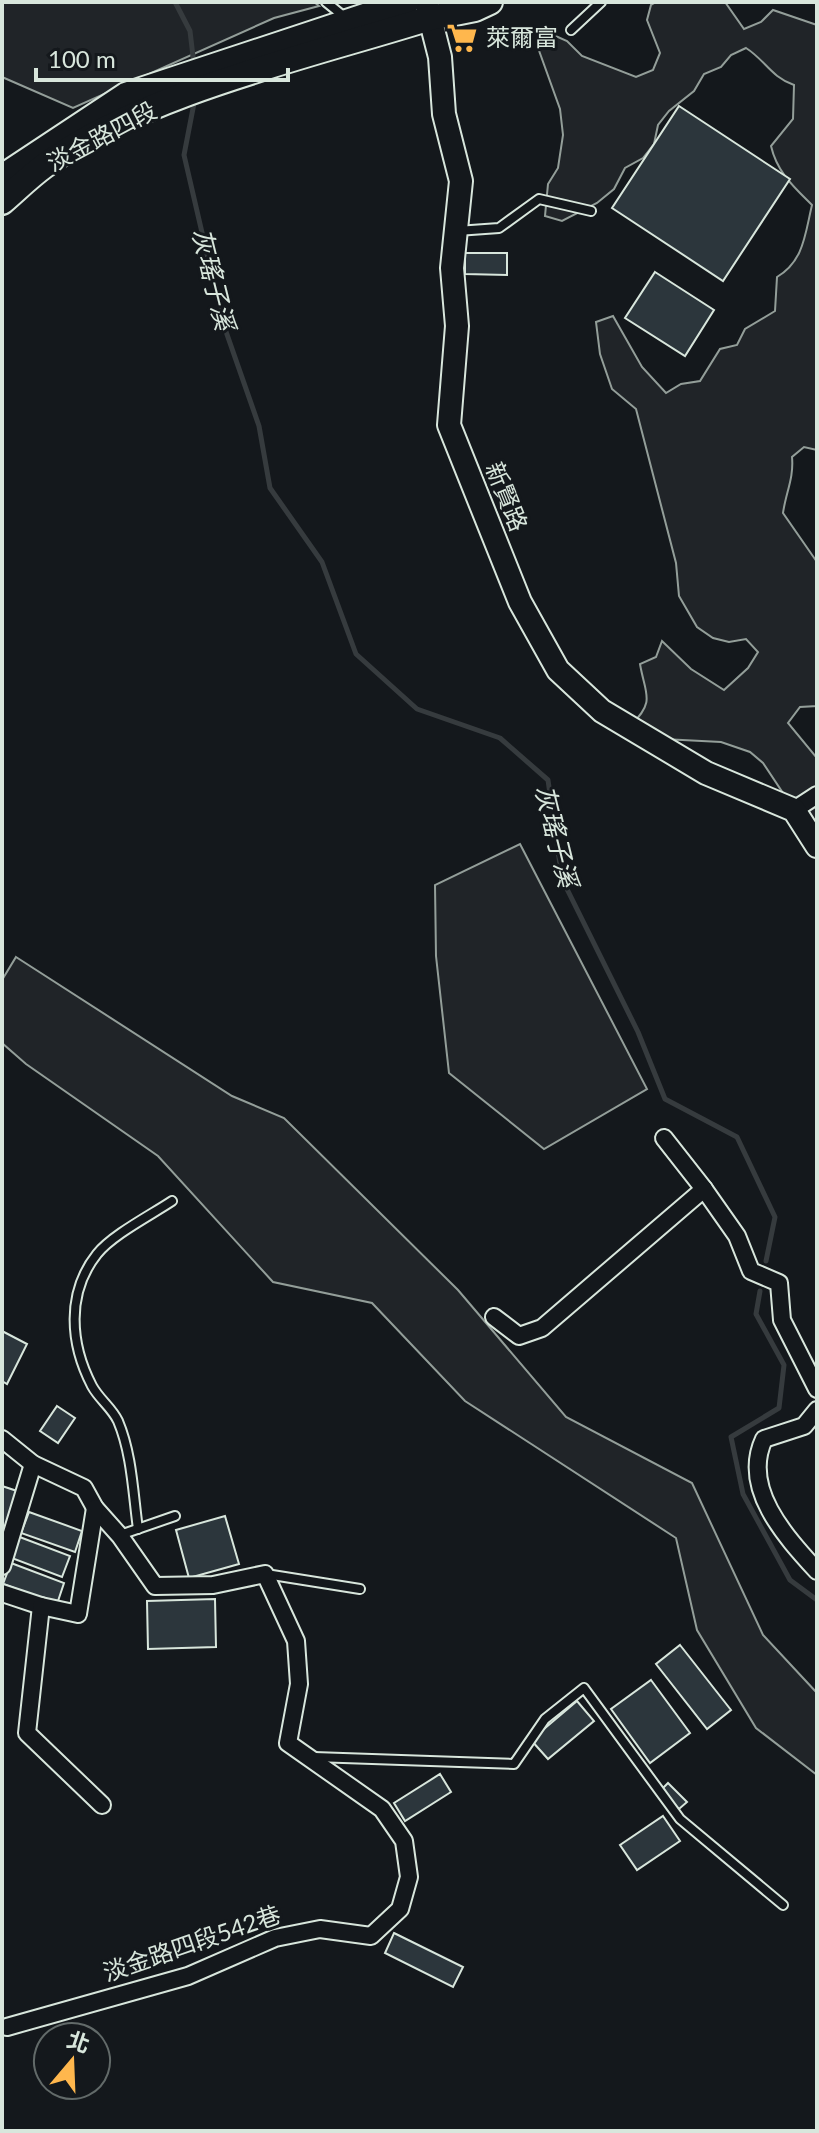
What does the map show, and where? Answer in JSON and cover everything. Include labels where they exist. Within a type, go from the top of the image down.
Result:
[{"type":"main road","points":[[352,30],[407,2]]},
{"type":"main road","points":[[169,91],[352,30],[428,10],[475,9],[490,2]]},
{"type":"main road","name":"淡金路四段","points":[[2,177],[126,95],[169,91]]},
{"type":"main road","name":"淡金路四段","points":[[2,202],[46,165],[169,91]]},
{"type":"street","name":"新賢路","points":[[428,10],[440,57],[444,114],[461,181],[452,268],[457,326],[449,425],[520,602],[558,670],[602,711],[706,773],[794,810]]},
{"type":"street","points":[[817,795],[794,810],[817,846]]},
{"type":"street","points":[[664,1138],[737,1236],[751,1271],[779,1283],[782,1320],[817,1389]]},
{"type":"street","points":[[494,1317],[519,1336],[542,1328],[704,1189]]},
{"type":"street","points":[[817,1410],[804,1426],[764,1439],[755,1459],[760,1489],[788,1538],[817,1571]]},
{"type":"street","points":[[2,1439],[33,1464],[84,1488],[95,1508],[120,1536],[155,1586],[213,1585],[265,1574]]},
{"type":"street","points":[[2,1566],[33,1464]]},
{"type":"street","points":[[2,1593],[78,1614],[95,1508]]},
{"type":"street","name":"淡金路四段542巷","points":[[7,2027],[188,1976],[275,1938],[320,1929],[371,1936],[400,1909],[409,1877],[404,1841],[382,1809],[288,1743],[299,1684],[296,1641],[265,1574]]},
{"type":"street","points":[[41,1606],[27,1733],[102,1805]]},
{"type":"lane","points":[[326,2],[352,30]]},
{"type":"lane","points":[[571,30],[601,2]]},
{"type":"lane","points":[[456,231],[499,228],[539,199],[591,211]]},
{"type":"lane","points":[[138,1529],[127,1448],[116,1417],[93,1388],[75,1340],[74,1311],[80,1281],[98,1252],[172,1201]]},
{"type":"lane","points":[[120,1536],[175,1516]]},
{"type":"lane","points":[[265,1574],[360,1589]]},
{"type":"lane","points":[[306,1756],[514,1764],[545,1719],[584,1688],[680,1819],[783,1905]]},
{"type":"shaded area","points":[[2,2],[314,2],[319,6],[274,18],[73,108],[2,77]]},
{"type":"shaded area","points":[[656,2],[725,2],[744,29],[761,22],[773,10],[817,25],[817,450],[804,447],[792,457],[783,513],[817,562],[817,706],[800,707],[788,723],[817,758],[817,826],[791,805],[763,763],[750,752],[721,742],[663,739],[631,725],[644,710],[647,697],[640,664],[656,657],[662,641],[691,669],[724,690],[748,668],[758,652],[746,639],[729,642],[713,638],[697,627],[679,596],[676,563],[636,409],[612,389],[600,354],[596,322],[613,316],[642,367],[666,393],[681,384],[700,381],[720,349],[737,345],[745,329],[775,311],[777,277],[798,255],[812,205],[782,171],[771,146],[793,119],[794,85],[779,78],[746,48],[731,55],[721,67],[704,74],[694,91],[669,111],[658,125],[654,144],[643,158],[625,168],[614,189],[597,203],[562,221],[545,216],[548,184],[558,168],[563,135],[560,109],[537,45],[549,33],[567,41],[582,56],[636,77],[653,70],[660,53],[647,20],[651,5]]},
{"type":"shaded area","points":[[520,844],[647,1089],[544,1149],[449,1073],[436,956],[435,885]]},
{"type":"shaded area","points":[[16,957],[232,1096],[284,1118],[458,1290],[566,1417],[692,1483],[763,1635],[817,1693],[817,1775],[756,1728],[697,1630],[676,1538],[465,1401],[372,1303],[273,1282],[158,1156],[26,1064],[2,1043],[2,980]]},
{"type":"building","points":[[679,106],[790,179],[723,281],[612,208]]},
{"type":"building","points":[[465,253],[507,253],[507,275],[465,274]]},
{"type":"building","points":[[655,272],[714,310],[685,356],[625,318]]},
{"type":"building","points":[[2,1331],[27,1344],[7,1384],[2,1381]]},
{"type":"building","points":[[57,1406],[75,1418],[58,1443],[40,1431]]},
{"type":"building","points":[[2,1486],[23,1493],[9,1532],[2,1530]]},
{"type":"building","points":[[29,1512],[82,1531],[75,1552],[21,1533]]},
{"type":"building","points":[[225,1516],[239,1564],[189,1578],[176,1530]]},
{"type":"building","points":[[17,1536],[70,1556],[62,1577],[9,1557]]},
{"type":"building","points":[[11,1563],[64,1583],[57,1604],[3,1584]]},
{"type":"building","points":[[215,1599],[216,1647],[148,1649],[147,1601]]},
{"type":"building","points":[[680,1645],[731,1710],[707,1729],[656,1664]]},
{"type":"building","points":[[651,1680],[690,1733],[650,1763],[611,1709]]},
{"type":"building","points":[[577,1701],[594,1721],[548,1759],[531,1740]]},
{"type":"building","points":[[440,1774],[451,1792],[405,1821],[394,1803]]},
{"type":"building","points":[[668,1783],[687,1802],[679,1809],[660,1791]]},
{"type":"building","points":[[663,1816],[680,1841],[637,1870],[620,1845]]},
{"type":"building","points":[[394,1933],[463,1967],[453,1987],[385,1953]]},
{"type":"waterway","name":"灰瑤子溪","points":[[175,2],[190,31],[194,65]]},
{"type":"waterway","name":"灰瑤子溪","points":[[195,98],[184,155],[223,323],[259,426],[270,488],[322,562],[356,654],[417,709],[500,738],[548,780],[562,879],[638,1032],[665,1099],[737,1137],[775,1217],[766,1261]]},
{"type":"waterway","name":"灰瑤子溪","points":[[760,1291],[756,1314],[784,1365],[779,1408],[731,1437],[743,1494],[790,1580],[817,1600]]},
{"type":"place","name":"萊爾富","points":[[462,38]]}]
